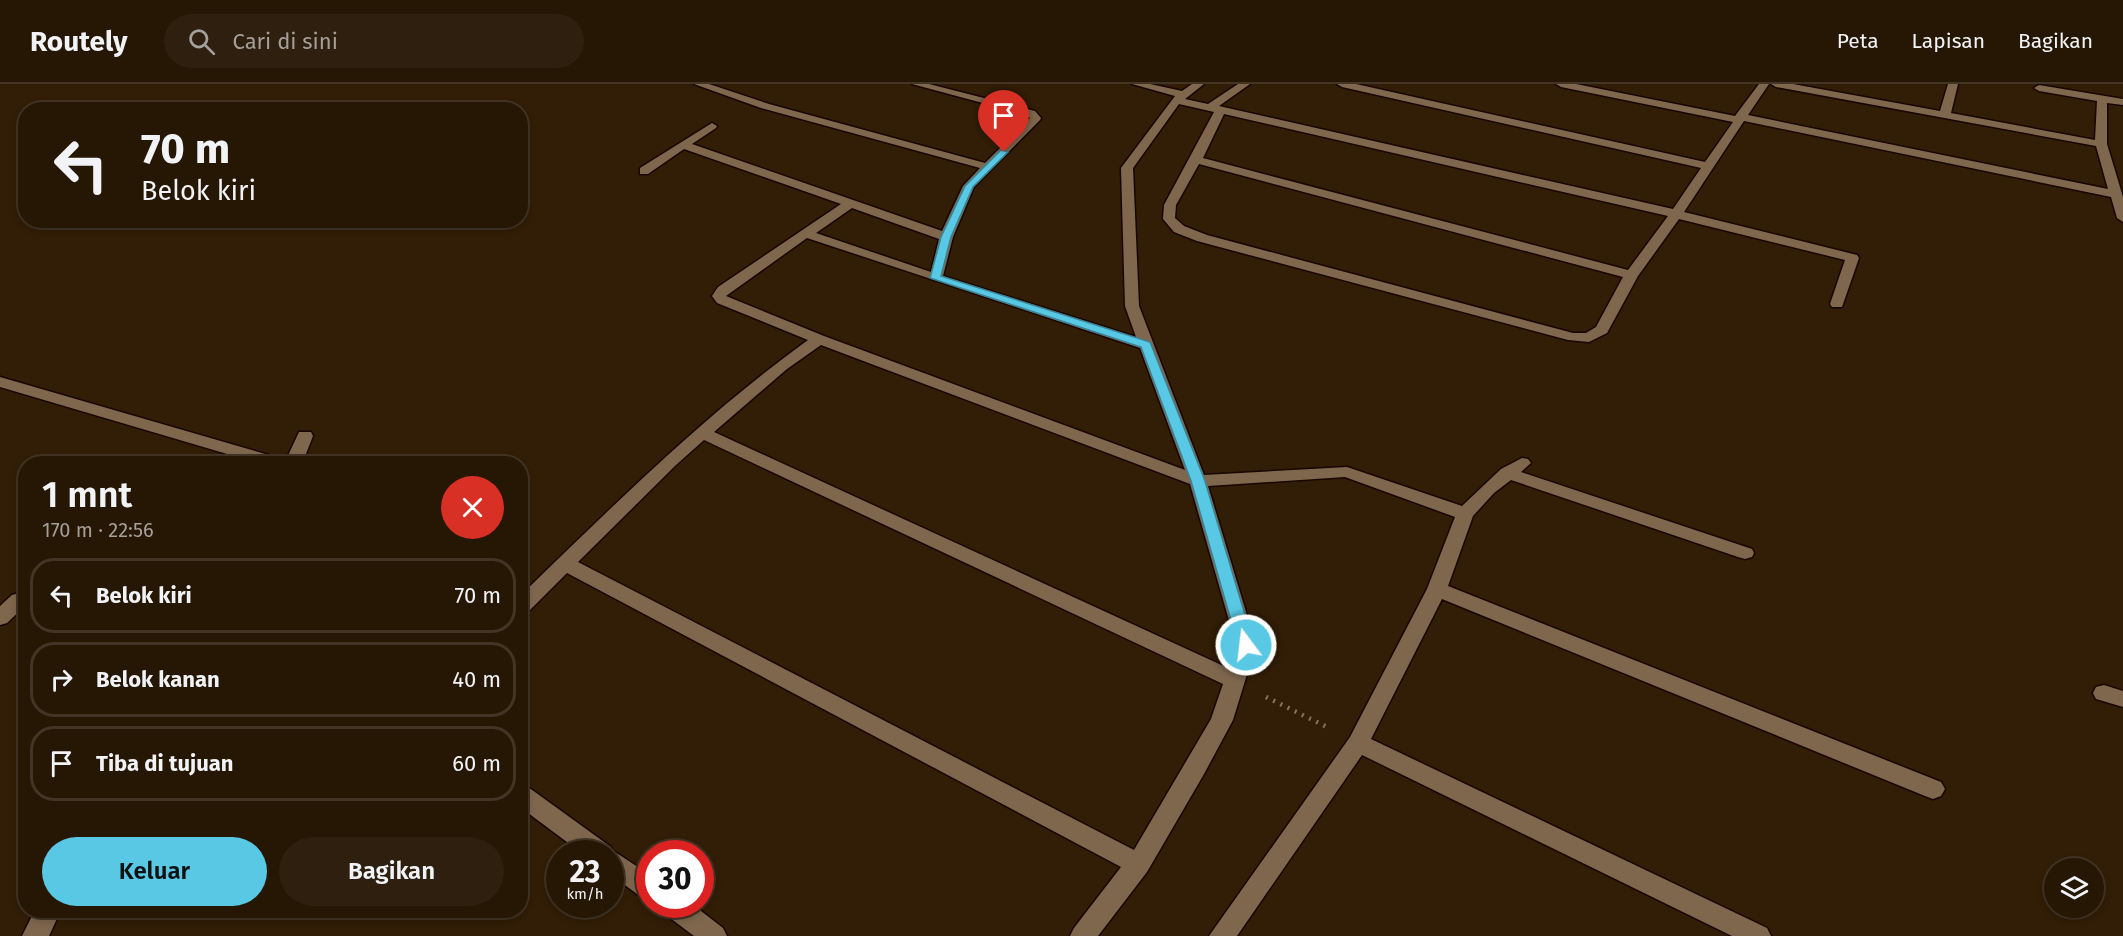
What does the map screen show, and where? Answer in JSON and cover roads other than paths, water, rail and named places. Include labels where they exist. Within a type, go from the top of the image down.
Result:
[{"type":"street","points":[[699,84],[765,105],[988,167]]},
{"type":"street","points":[[917,84],[934,86],[1031,113],[1036,118],[969,186],[946,237],[936,278]]},
{"type":"street","points":[[1137,84],[1216,108],[1676,214],[1852,258],[1837,304]]},
{"type":"street","points":[[1083,936],[1138,864],[1222,720],[1246,645],[1198,481],[1132,306],[1127,168],[1180,98],[1199,84]]},
{"type":"street","points":[[1245,84],[1216,108],[1196,160],[1170,205],[1169,219],[1179,229],[1202,238],[1561,334],[1588,338],[1597,335],[1602,330],[1631,275],[1676,214],[1764,84]]},
{"type":"street","points":[[1342,84],[1707,166]]},
{"type":"street","points":[[1561,84],[2115,194]]},
{"type":"street","points":[[1776,84],[2101,144]]},
{"type":"street","points":[[1945,114],[1953,84]]},
{"type":"street","points":[[2039,88],[2123,102]]},
{"type":"street","points":[[2102,99],[2101,144],[2123,218]]},
{"type":"street","points":[[644,171],[712,126]]},
{"type":"street","points":[[683,145],[946,237]]},
{"type":"street","points":[[1196,160],[1631,275]]},
{"type":"street","points":[[851,203],[723,290],[719,296],[722,300],[819,339],[1198,481],[1347,472],[1465,514]]},
{"type":"street","points":[[804,233],[1146,345]]},
{"type":"street","points":[[528,600],[702,433],[782,366],[819,339]]},
{"type":"street","points":[[0,382],[254,456]]},
{"type":"street","points":[[702,433],[1234,680]]},
{"type":"street","points":[[296,456],[305,436]]},
{"type":"street","points":[[1225,935],[1358,743],[1437,589],[1465,514],[1488,489],[1522,462]]},
{"type":"street","points":[[1507,473],[1745,553]]},
{"type":"street","points":[[566,564],[1138,864]]},
{"type":"street","points":[[1437,589],[1933,789]]},
{"type":"street","points":[[0,618],[15,600]]},
{"type":"street","points":[[1358,743],[1758,936]]},
{"type":"street","points":[[528,800],[583,840]]},
{"type":"street","points":[[35,936],[45,918]]},
{"type":"street","points":[[690,918],[714,936]]}]
